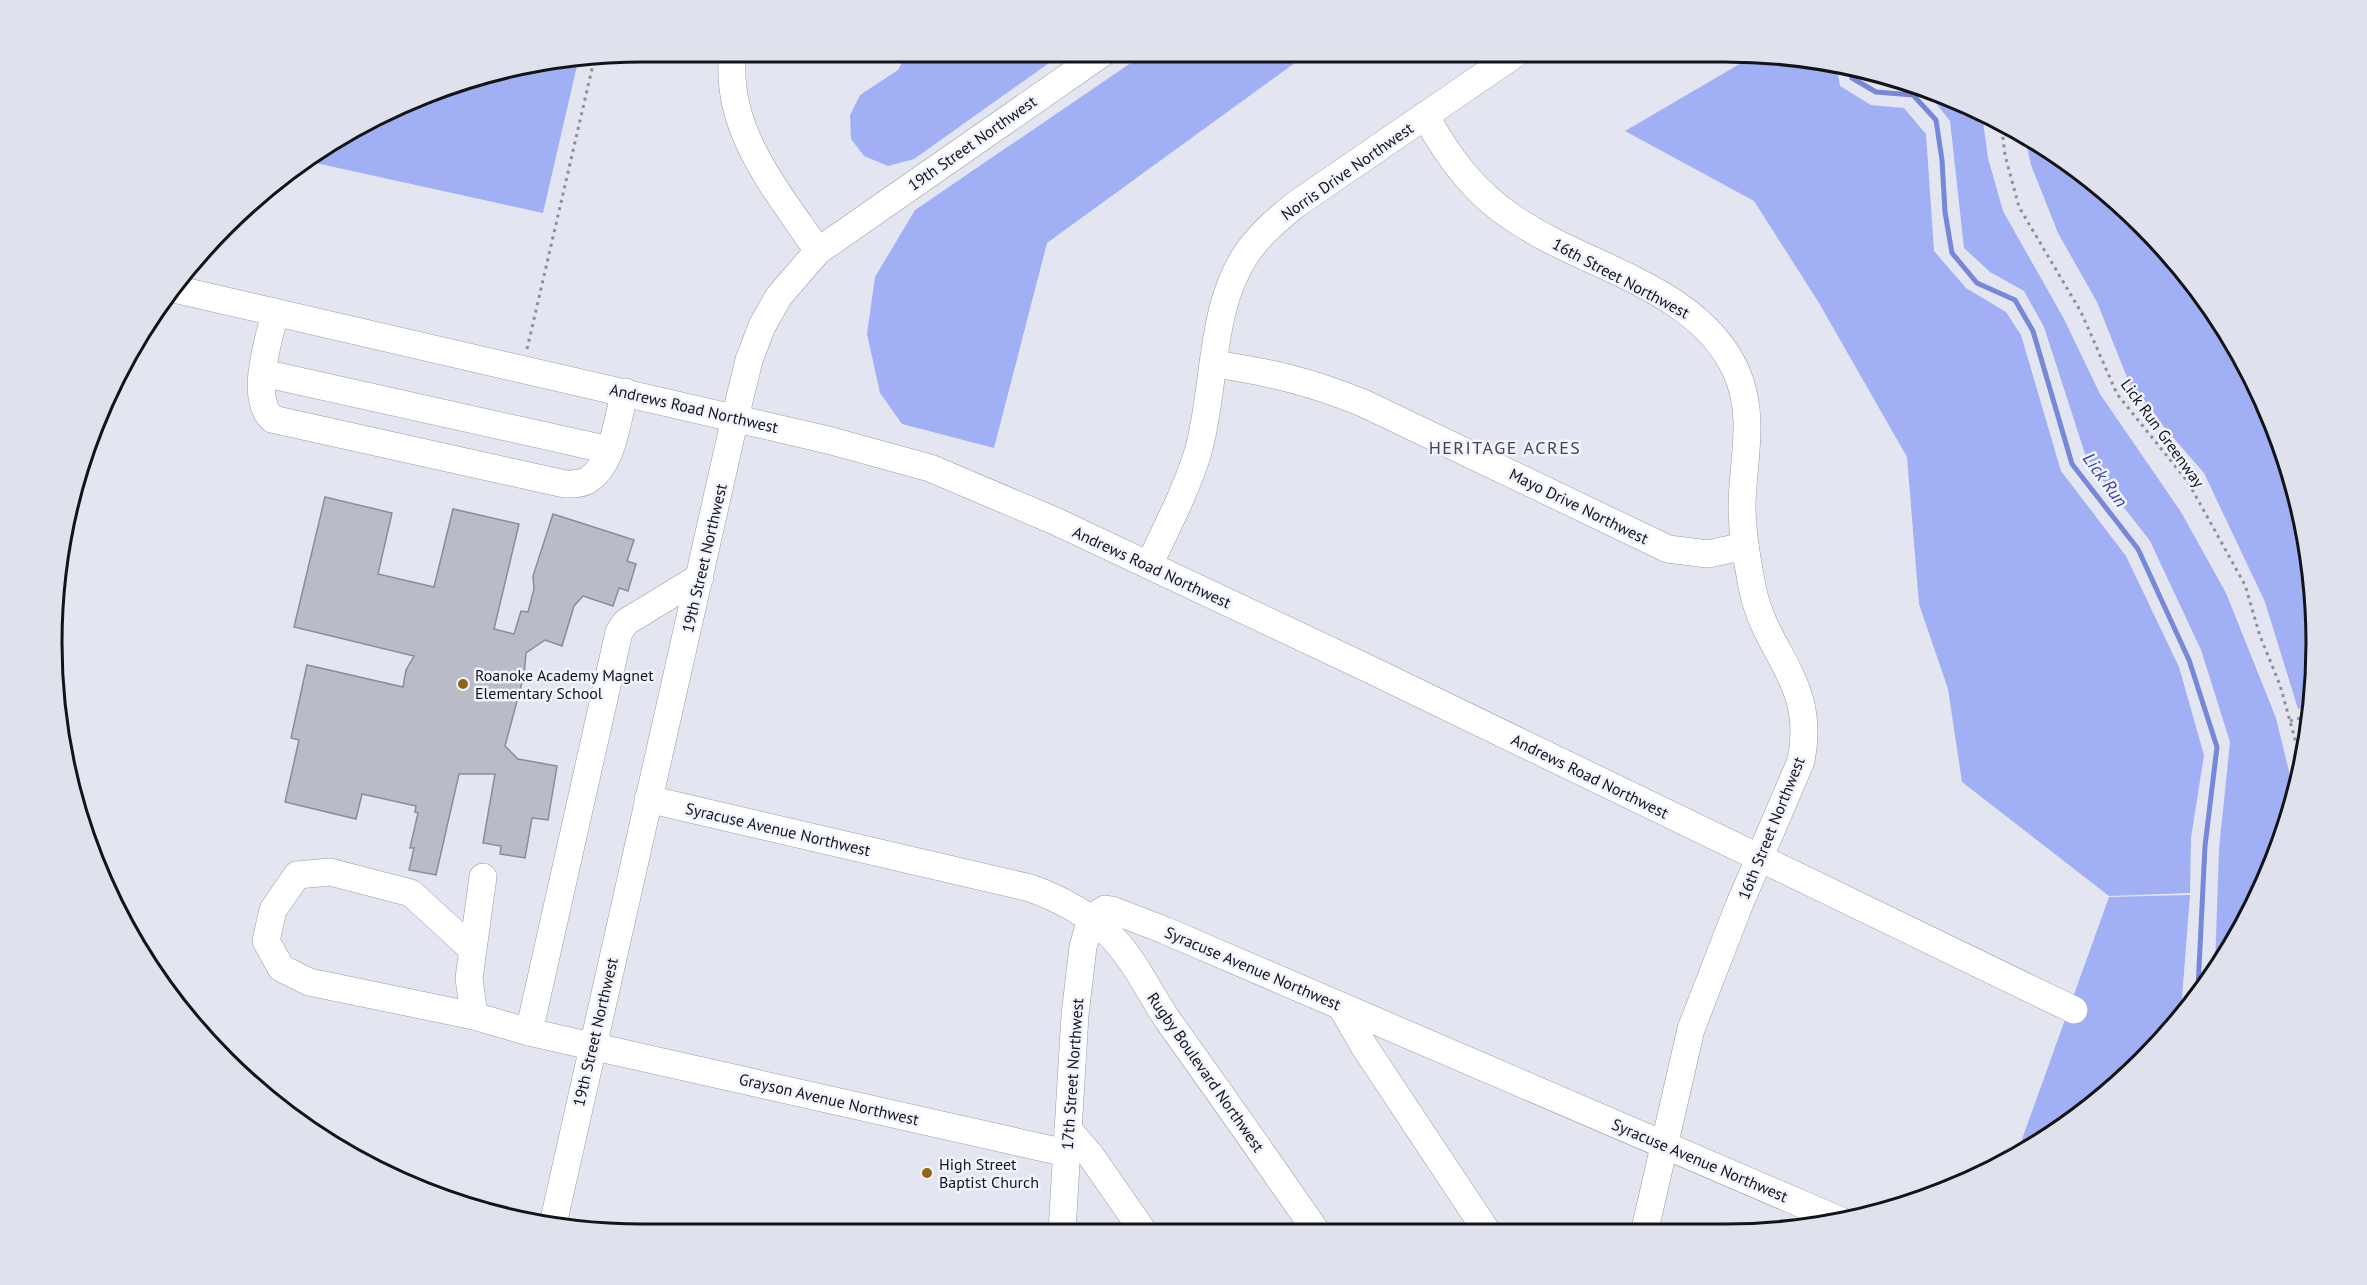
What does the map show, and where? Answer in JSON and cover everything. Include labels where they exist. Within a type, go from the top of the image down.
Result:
[{"type":"street","points":[[733,62],[732,87],[735,109],[747,140],[764,172],[818,251]]},
{"type":"street","name":"19th Street Northwest","points":[[555,1217],[735,418],[749,360],[762,326],[779,296],[818,251],[1088,62]]},
{"type":"street","name":"Norris Drive Northwest","points":[[1149,566],[1197,454],[1225,300],[1233,278],[1264,231],[1295,205],[1503,62]]},
{"type":"street","name":"16th Street Northwest","points":[[1425,115],[1444,150],[1465,177],[1515,220],[1555,244],[1667,298],[1695,316],[1724,348],[1745,398],[1749,425],[1742,503],[1745,546],[1758,606],[1799,692],[1805,713],[1805,739],[1801,761],[1691,1029],[1646,1224]]},
{"type":"street","name":"Andrews Road Northwest","points":[[181,290],[828,440],[930,468],[1055,521],[1378,673],[2074,1011]]},
{"type":"street","points":[[275,312],[263,373],[261,399],[266,413],[272,419],[565,484],[588,480],[607,458],[624,392]]},
{"type":"street","name":"Mayo Drive Northwest","points":[[1214,364],[1272,372],[1318,385],[1363,403],[1668,549],[1708,555],[1745,546]]},
{"type":"street","points":[[263,373],[609,450]]},
{"type":"street","points":[[529,1032],[619,632],[626,622],[700,577]]},
{"type":"street","name":"Syracuse Avenue Northwest","points":[[648,799],[1030,888],[1057,898],[1091,918],[1105,909],[1112,909],[1826,1214]]},
{"type":"street","name":"Grayson Avenue Northwest","points":[[472,949],[411,893],[330,872],[297,875],[273,910],[266,941],[281,968],[309,982],[474,1016],[529,1032],[1067,1141]]},
{"type":"street","points":[[474,1016],[469,978],[483,877]]},
{"type":"street","name":"17th Street Northwest","points":[[1062,1224],[1079,976],[1091,918]]},
{"type":"street","name":"Rugby Boulevard Northwest","points":[[1091,918],[1113,938],[1126,955],[1158,1006],[1312,1224]]},
{"type":"street","points":[[1341,1006],[1364,1046],[1482,1224]]},
{"type":"street","points":[[1067,1141],[1091,1156],[1138,1224]]},
{"type":"path","points":[[523,368],[592,64]]},
{"type":"path","name":"Lick Run Greenway","points":[[2002,132],[2005,155],[2019,207],[2080,312],[2117,394],[2188,483],[2245,585],[2296,744]]},
{"type":"path","points":[[2290,721],[2301,718]]},
{"type":"shaded area","points":[[902,62],[1051,62],[914,159],[888,166],[864,156],[851,139],[850,115],[860,95],[898,70]]},
{"type":"shaded area","points":[[1132,62],[1296,62],[1047,243],[994,448],[902,424],[880,393],[867,334],[875,277],[915,210]]},
{"type":"shaded area","points":[[1742,62],[1800,66],[1838,73],[1840,86],[1871,105],[1904,108],[1926,134],[1934,251],[1966,288],[2006,312],[2021,335],[2061,471],[2126,556],[2179,667],[2204,755],[2191,838],[2190,893],[2109,896],[1962,782],[1948,689],[1919,604],[1907,457],[1819,303],[1754,201],[1625,131]]},
{"type":"shaded area","points":[[577,65],[543,213],[315,163],[386,121],[456,92],[492,81]]},
{"type":"shaded area","points":[[1934,101],[1983,122],[1988,158],[2003,211],[2064,319],[2100,394],[2181,512],[2226,593],[2276,718],[2290,775],[2286,793],[2261,865],[2246,899],[2215,953],[2219,849],[2230,742],[2201,650],[2150,541],[2087,460],[2044,327],[2024,291],[1990,272],[1964,248],[1950,121]]},
{"type":"shaded area","points":[[2027,146],[2078,182],[2135,232],[2161,259],[2208,320],[2246,386],[2275,456],[2286,492],[2301,567],[2306,642],[2302,708],[2298,709],[2265,602],[2204,473],[2132,390],[2097,302],[2058,233],[2031,165]]},
{"type":"shaded area","points":[[2190,895],[2183,999],[2161,1026],[2108,1079],[2047,1126],[2021,1142],[2021,1142],[2109,897]]},
{"type":"building","name":"Roanoke Academy Magnet Elementary School","points":[[325,497],[392,513],[378,574],[434,587],[453,509],[519,524],[494,629],[514,634],[521,611],[528,612],[534,589],[533,576],[553,514],[634,540],[627,561],[636,564],[628,591],[619,588],[613,606],[583,596],[574,606],[562,646],[545,640],[526,653],[524,675],[505,746],[518,759],[557,766],[548,820],[532,818],[525,858],[500,854],[501,846],[483,843],[495,774],[459,774],[436,875],[409,870],[414,848],[410,848],[418,813],[415,812],[416,806],[362,794],[356,819],[285,802],[299,740],[291,738],[307,665],[403,687],[406,670],[414,656],[294,627]]},
{"type":"waterway","name":"Lick Run","points":[[1852,76],[1876,92],[1913,95],[1936,120],[1942,160],[1945,212],[1952,253],[1977,283],[2015,300],[2033,331],[2072,464],[2138,549],[2189,660],[2217,747],[2205,846],[2199,978]]},
{"type":"place","name":"Roanoke Academy Magnet Elementary School","points":[[463,684]]},
{"type":"place","name":"High Street Baptist Church","points":[[927,1173]]},
{"type":"district","name":"HERITAGE ACRES","points":[[1505,448]]}]
